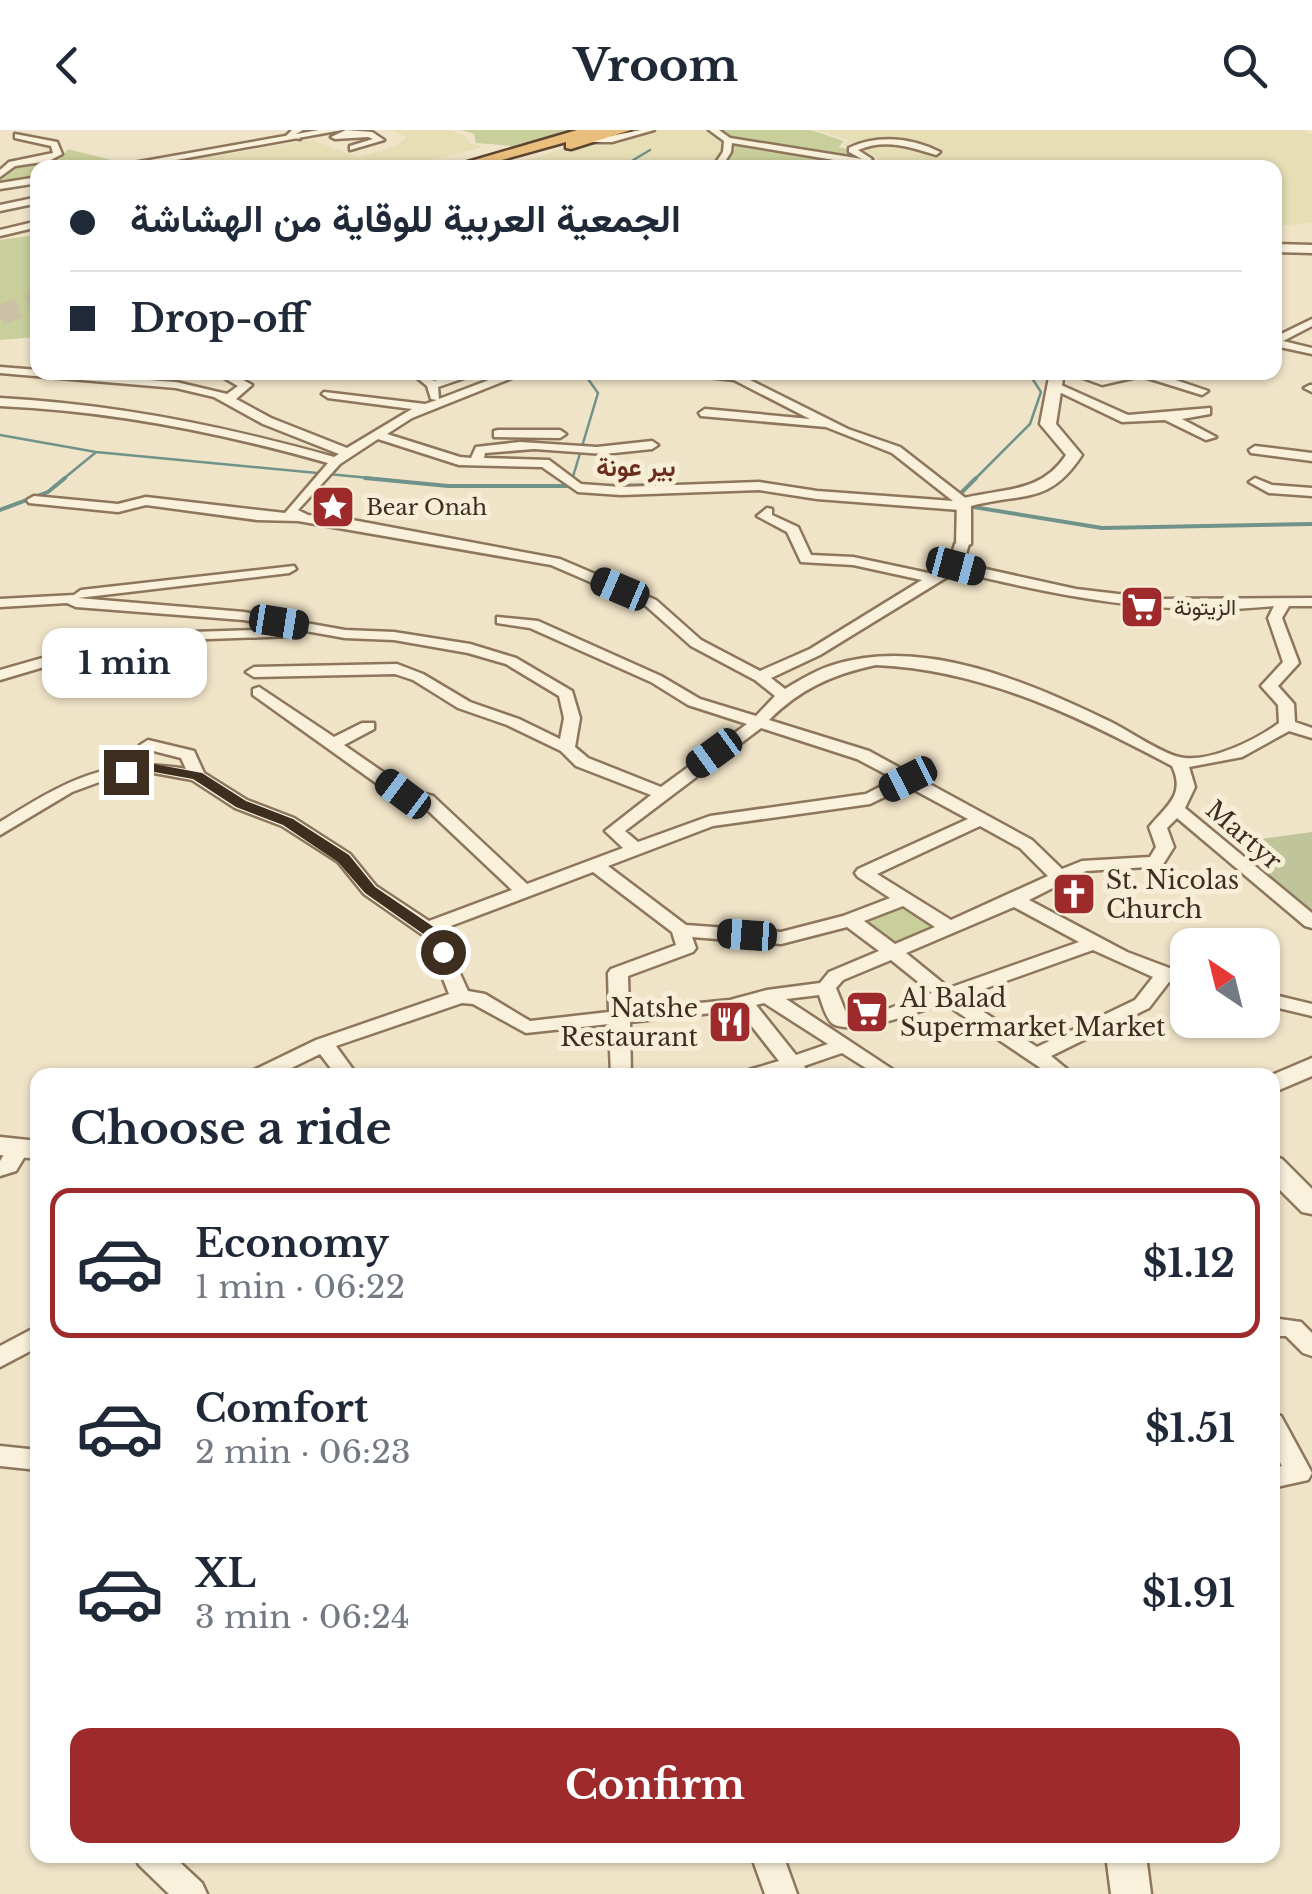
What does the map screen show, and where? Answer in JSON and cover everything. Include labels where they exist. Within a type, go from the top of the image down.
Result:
[{"type":"highway","points":[[488,160],[624,130]]},
{"type":"highway","points":[[517,160],[589,136]]},
{"type":"street","points":[[157,160],[324,130]]},
{"type":"street","points":[[297,134],[338,130]]},
{"type":"street","points":[[353,148],[380,140],[374,135],[335,137],[354,130]]},
{"type":"street","points":[[589,136],[612,140],[650,130]]},
{"type":"street","points":[[712,130],[728,140],[852,160]]},
{"type":"street","points":[[866,130],[858,137],[866,142]]},
{"type":"street","points":[[18,136],[54,144],[58,154],[46,160]]},
{"type":"street","points":[[722,160],[728,140]]},
{"type":"street","points":[[867,160],[852,150],[866,142],[906,142],[936,152]]},
{"type":"street","points":[[0,174],[12,164],[30,162]]},
{"type":"street","points":[[0,208],[30,202]]},
{"type":"street","points":[[0,232],[30,226]]},
{"type":"street","points":[[1282,248],[1312,250]]},
{"type":"street","points":[[1282,339],[1311,325]]},
{"type":"street","points":[[1282,344],[1312,351]]},
{"type":"street","points":[[0,370],[30,373]]},
{"type":"street","points":[[117,380],[176,385],[230,398],[266,421],[342,457]]},
{"type":"street","points":[[230,398],[246,385],[236,380]]},
{"type":"street","points":[[426,380],[440,402]]},
{"type":"street","points":[[432,385],[449,380]]},
{"type":"street","points":[[297,517],[290,511],[342,457],[422,407],[500,380]]},
{"type":"street","points":[[742,380],[826,424],[896,450],[962,505]]},
{"type":"street","points":[[378,436],[430,454],[476,462],[546,463],[578,488],[620,491],[759,486],[817,495],[962,505],[1021,496],[1051,484],[1068,468],[1074,456],[1048,424],[1057,380],[1126,420],[1206,410]]},
{"type":"street","points":[[1166,380],[1202,391]]},
{"type":"street","points":[[328,394],[422,407]]},
{"type":"street","points":[[0,402],[65,404],[150,414],[342,457]]},
{"type":"street","points":[[705,413],[826,424]]},
{"type":"street","points":[[1168,417],[1210,436]]},
{"type":"street","points":[[487,421],[498,440]]},
{"type":"street","points":[[476,462],[480,450],[498,440],[560,434]]},
{"type":"street","points":[[498,440],[590,450],[652,445]]},
{"type":"street","points":[[1254,450],[1312,457]]},
{"type":"street","points":[[1255,482],[1269,489],[1312,492]]},
{"type":"street","points":[[301,499],[304,505],[347,522]]},
{"type":"street","points":[[34,500],[118,508],[146,502],[347,522],[556,562],[651,603],[696,643],[760,677],[784,696]]},
{"type":"street","points":[[956,566],[962,544],[962,505]]},
{"type":"street","points":[[767,512],[764,516],[771,521],[794,530],[806,559],[853,562],[933,578]]},
{"type":"street","points":[[760,677],[815,652],[956,566],[1126,599],[1202,608],[1310,602]]},
{"type":"street","points":[[0,603],[70,598],[289,569]]},
{"type":"street","points":[[70,598],[76,603],[244,616],[345,634]]},
{"type":"street","points":[[1284,601],[1275,618],[1290,664],[1268,686],[1286,704],[1286,725],[1312,733]]},
{"type":"street","points":[[502,620],[533,624],[656,679],[694,702],[863,755],[1026,844],[1059,877]]},
{"type":"street","points":[[0,675],[127,638],[192,633],[394,636],[481,651],[512,661],[566,694],[572,718],[567,748]]},
{"type":"street","points":[[637,850],[614,831],[758,723],[784,696],[841,667],[881,661],[940,667],[990,678],[1052,702],[1178,764]]},
{"type":"street","points":[[254,672],[397,670],[418,677],[464,705],[513,722],[567,748],[582,762],[660,793]]},
{"type":"street","points":[[259,692],[403,794],[427,800],[526,893]]},
{"type":"street","name":"Martyr","points":[[1286,725],[1258,747],[1213,760],[1178,764],[1188,778],[1186,796],[1176,809],[1312,922]]},
{"type":"street","points":[[335,743],[368,726]]},
{"type":"street","points":[[148,745],[188,755],[197,776]]},
{"type":"street","points":[[0,830],[66,788],[99,776],[154,768],[197,776],[241,804],[288,822],[344,858],[370,890],[436,936],[460,996]]},
{"type":"street","points":[[427,928],[710,821],[870,799],[908,779]]},
{"type":"street","points":[[275,1068],[323,1044],[460,996],[478,998],[526,1028],[745,1004],[767,996],[826,988],[836,976],[1015,900],[1082,866],[1156,862],[1165,847],[1158,827],[1176,809]]},
{"type":"street","points":[[950,928],[864,873],[982,819]]},
{"type":"street","points":[[597,866],[681,930],[780,938],[850,920],[904,899]]},
{"type":"street","points":[[1015,900],[1093,944],[1170,976]]},
{"type":"street","points":[[850,920],[894,950],[975,1017],[1055,1068]]},
{"type":"street","points":[[620,1068],[618,973],[686,948],[681,930]]},
{"type":"street","points":[[826,988],[839,1020],[881,1018],[1093,944]]},
{"type":"street","points":[[1038,1054],[1142,1004],[1164,975]]},
{"type":"street","points":[[767,996],[880,1068]]},
{"type":"street","points":[[1280,1002],[1312,1010]]},
{"type":"street","points":[[745,1004],[794,1068]]},
{"type":"street","points":[[323,1044],[342,1068]]},
{"type":"street","points":[[800,1068],[846,1045]]},
{"type":"street","points":[[1280,1081],[1312,1066]]},
{"type":"street","points":[[1280,1172],[1312,1206]]},
{"type":"street","points":[[1280,1327],[1292,1328],[1312,1346]]},
{"type":"street","points":[[0,1358],[30,1340]]},
{"type":"street","points":[[1280,1438],[1299,1473],[1280,1477]]},
{"type":"street","points":[[0,1456],[30,1459]]},
{"type":"street","points":[[158,1863],[191,1894]]},
{"type":"street","points":[[770,1863],[781,1894]]},
{"type":"street","points":[[1127,1863],[1131,1894]]},
{"type":"shaded area","points":[[389,130],[450,130],[465,136],[469,143],[484,147],[431,160],[191,160],[312,140],[358,157],[396,146],[407,137]]},
{"type":"shaded area","points":[[658,130],[705,130],[723,145],[716,160],[526,160],[571,146],[616,145]]},
{"type":"shaded area","points":[[817,130],[1300,130],[1312,134],[1312,223],[1282,225],[1282,160],[877,160],[877,156],[844,146],[849,140]]},
{"type":"green space","points":[[461,130],[570,130],[512,146],[476,143],[474,134]]},
{"type":"green space","points":[[706,130],[811,130],[844,141],[839,147],[872,156],[872,160],[728,160],[735,149],[727,136]]},
{"type":"green space","points":[[68,149],[111,160],[53,160],[60,159]]},
{"type":"green space","points":[[30,164],[30,177],[0,182],[0,177]]},
{"type":"green space","points":[[30,236],[30,338],[0,340],[0,240]]},
{"type":"green space","points":[[1312,832],[1312,913],[1273,885],[1263,859],[1246,841]]},
{"type":"green space","points":[[904,899],[950,928],[894,951],[850,920]]},
{"type":"waterway","points":[[633,160],[650,150]]},
{"type":"waterway","points":[[572,480],[598,393],[589,380]]},
{"type":"waterway","points":[[956,498],[1030,424],[1041,392],[1033,380]]},
{"type":"waterway","points":[[0,435],[96,452],[391,480]]},
{"type":"waterway","points":[[62,480],[95,453]]},
{"type":"waterway","points":[[0,510],[48,492],[65,478]]},
{"type":"waterway","points":[[365,478],[448,486],[572,486]]},
{"type":"waterway","points":[[598,486],[672,485]]},
{"type":"waterway","points":[[967,506],[1102,528],[1312,524]]},
{"type":"tunnel","points":[[0,315],[30,304]]},
{"type":"place","name":"Bear Onah","points":[[333,507]]},
{"type":"place","name":"الزيتونة","points":[[1142,607]]},
{"type":"place","name":"St. Nicolas Church","points":[[1074,894]]},
{"type":"place","name":"Al Balad Supermarket Market","points":[[867,1012]]},
{"type":"place","name":"Natshe Restaurant","points":[[730,1022]]},
{"type":"district","name":"بير عونة","points":[[636,467]]},
{"type":"route","points":[[126,772],[154,768],[197,776],[241,804],[288,822],[344,858],[370,890],[436,936],[443,952]]}]
